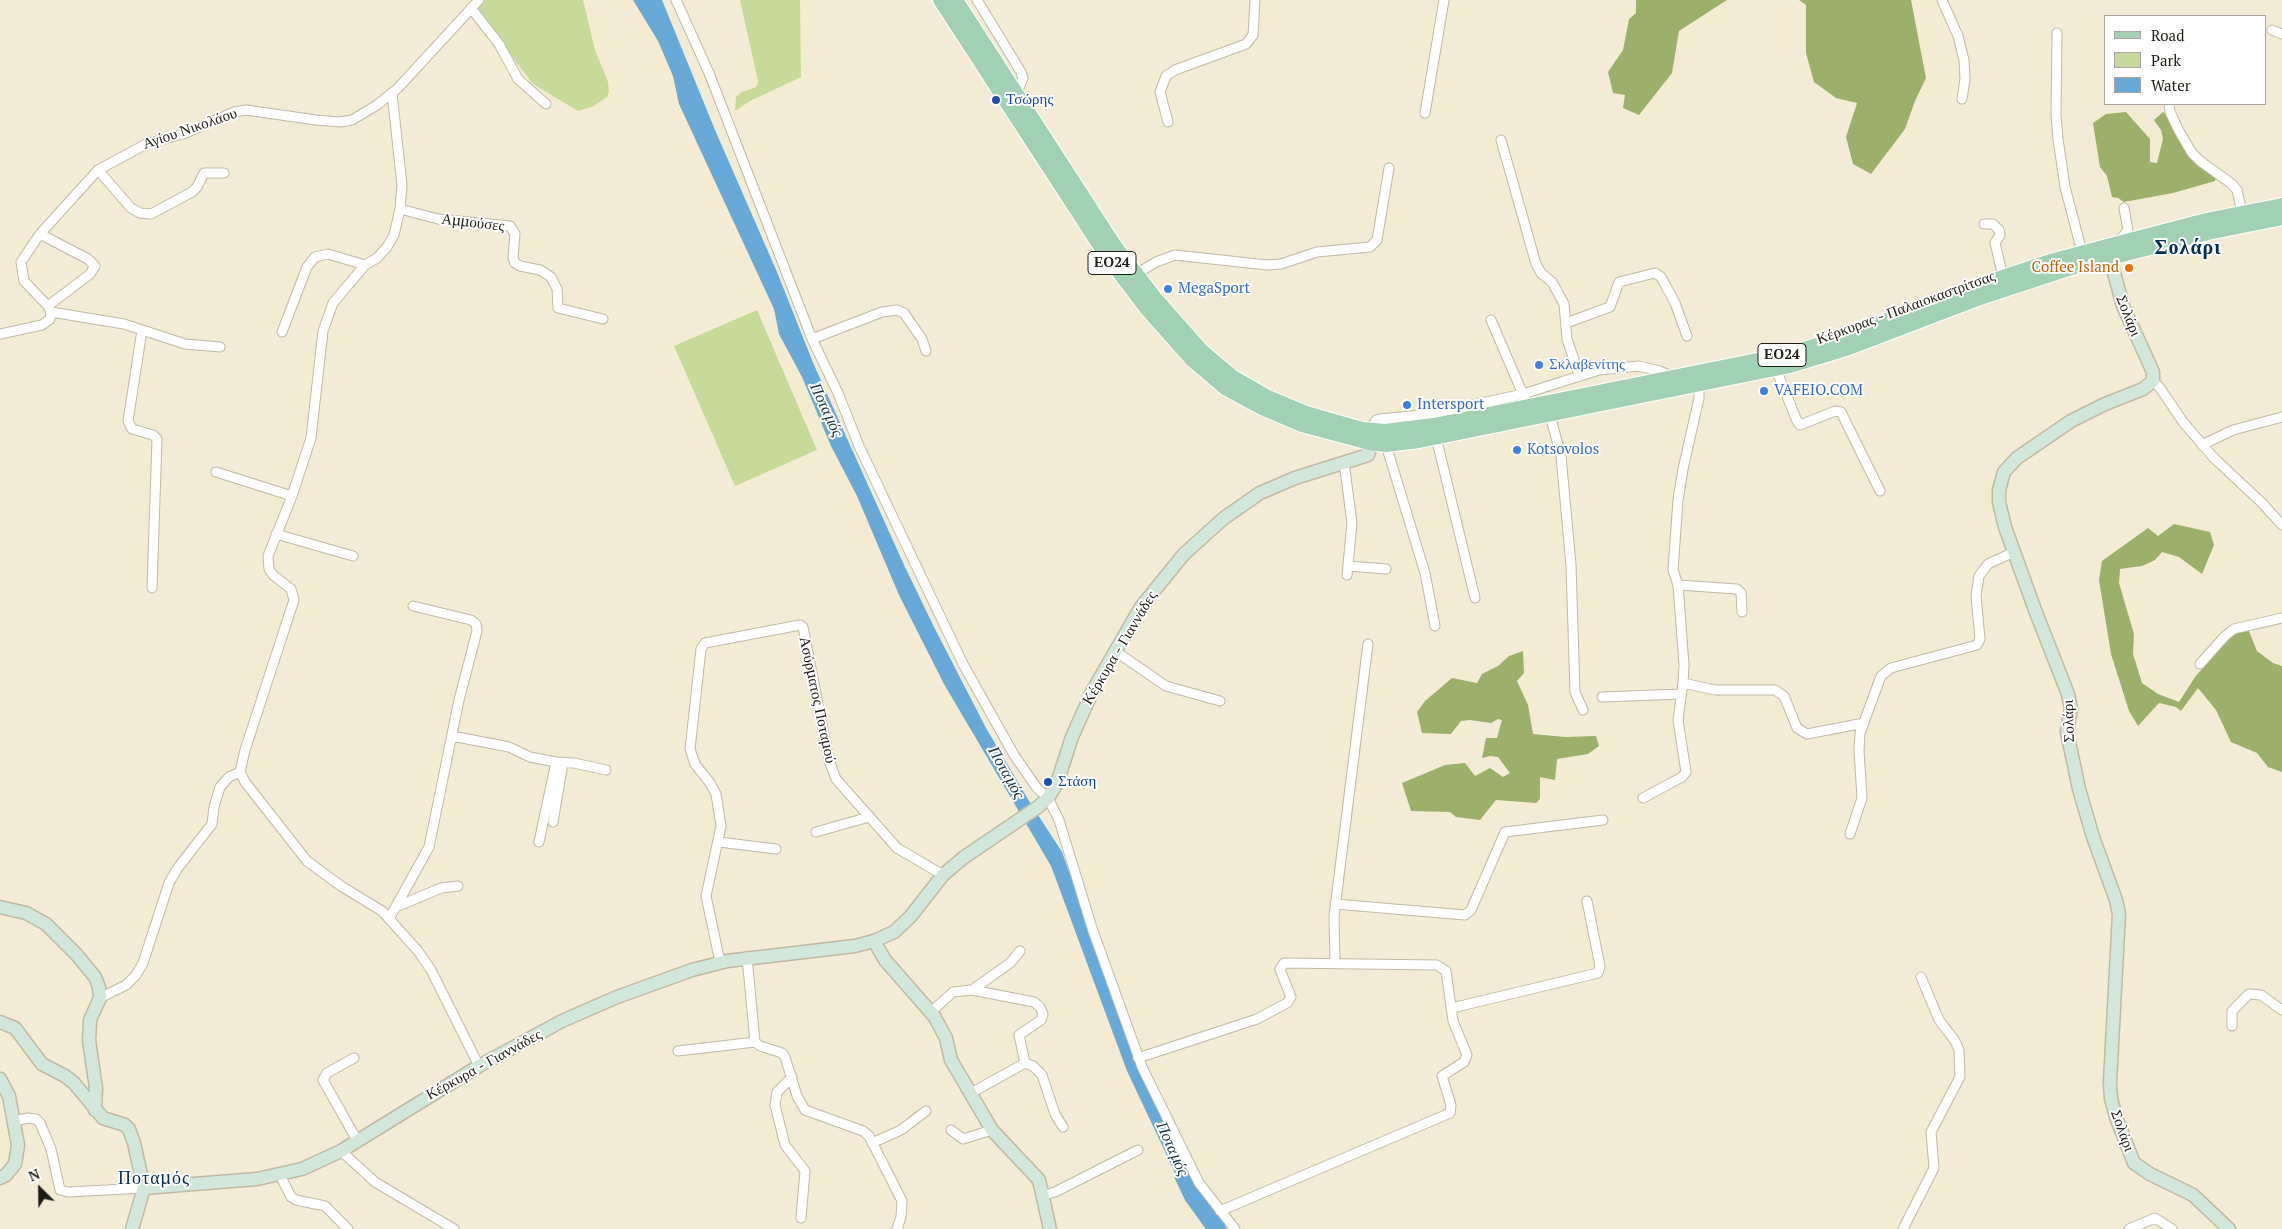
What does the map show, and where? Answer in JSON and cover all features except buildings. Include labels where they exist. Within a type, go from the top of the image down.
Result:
[{"type":"main road","name":"Κέρκυρας - Παλαιοκαστρίτσας","points":[[940,0],[1106,254],[1146,308],[1187,354],[1214,379],[1250,402],[1302,425],[1369,436],[1434,425],[1550,415],[1776,369],[1849,348],[2013,287],[2110,258],[2208,233],[2282,218]]},
{"type":"main road","name":"Κέρκυρας - Παλαιοκαστρίτσας","points":[[956,0],[1115,246],[1136,274],[1201,350],[1233,377],[1293,408],[1369,436],[1386,445],[1434,425],[1526,400],[1675,378],[1811,347],[2003,277],[2082,252],[2242,212],[2282,205]]},
{"type":"main road","points":[[2110,258],[2118,242]]},
{"type":"main road","name":"Σολάρι","points":[[2110,258],[2120,297],[2153,372],[2153,381],[2143,389],[2105,404],[2059,428],[2033,446],[2006,468],[2000,485],[1999,502],[2014,552],[2068,694],[2071,709],[2067,732],[2079,789],[2090,830],[2116,900],[2119,914],[2110,1082],[2116,1117],[2134,1163],[2150,1174],[2193,1195],[2224,1227]]},
{"type":"main road","points":[[1344,462],[1369,436]]},
{"type":"main road","name":"Κέρκυρα - Γιαννάδες","points":[[144,1188],[251,1180],[280,1175],[312,1165],[358,1142],[479,1066],[562,1021],[608,1000],[720,962],[747,957],[815,952],[874,942],[885,937],[902,926],[943,876],[963,858],[1038,807],[1048,798],[1057,783],[1084,707],[1115,651],[1141,608],[1184,554],[1228,515],[1266,490],[1344,462]]},
{"type":"main road","points":[[0,908],[26,913],[46,924],[89,968],[99,987],[100,998],[90,1020],[89,1040],[96,1088],[96,1110]]},
{"type":"main road","points":[[874,942],[885,960],[931,1012],[946,1038],[951,1060],[992,1130],[1039,1180],[1044,1195],[1046,1215],[1050,1229]]},
{"type":"main road","points":[[0,1022],[15,1028],[42,1064],[69,1079],[84,1093],[106,1120],[125,1125],[129,1129],[144,1188],[132,1229]]},
{"type":"main road","points":[[0,1079],[9,1096],[14,1121],[17,1156],[12,1169],[0,1178]]},
{"type":"street","name":"Αγίου Νικολάου","points":[[49,309],[26,285],[20,268],[24,255],[40,234],[98,170],[146,144],[186,133],[234,112],[246,110],[316,120],[347,121],[368,111],[392,93],[480,0]]},
{"type":"street","points":[[676,0],[709,73],[812,339],[838,393],[859,446],[963,664],[1014,755],[1037,788],[1048,798],[1059,820],[1092,928],[1138,1058],[1200,1183],[1235,1229]]},
{"type":"street","points":[[978,0],[1022,75],[1017,93]]},
{"type":"street","points":[[1168,122],[1160,92],[1166,76],[1175,70],[1246,44],[1253,35],[1255,0]]},
{"type":"street","points":[[1425,113],[1444,0]]},
{"type":"street","points":[[1942,0],[1958,36],[1963,53],[1965,80],[1962,99]]},
{"type":"street","points":[[471,8],[499,44],[518,79],[546,104]]},
{"type":"street","points":[[2272,30],[2282,34]]},
{"type":"street","points":[[2057,33],[2056,114],[2058,139],[2065,187],[2082,252]]},
{"type":"street","points":[[392,93],[402,185],[400,208],[394,235],[387,248],[365,265],[341,292],[326,317],[319,351],[311,438],[292,496],[268,556],[269,569],[273,575],[291,590],[294,600],[245,750],[240,772],[245,782],[307,861],[341,886],[382,911],[427,963],[479,1066]]},
{"type":"street","points":[[2169,105],[2178,131],[2192,153],[2237,190],[2242,212]]},
{"type":"street","points":[[1502,140],[1536,264],[1541,273],[1552,282],[1562,298],[1568,338],[1579,375]]},
{"type":"street","points":[[1136,274],[1156,262],[1175,255],[1274,264],[1317,252],[1370,248],[1377,240],[1389,168]]},
{"type":"street","points":[[98,170],[131,208],[140,213],[151,214],[192,192],[204,174],[224,173]]},
{"type":"street","name":"Αμμούσες","points":[[400,208],[438,218],[510,226],[514,234],[513,258],[515,263],[520,266],[540,270],[551,277],[557,289],[558,308],[603,319]]},
{"type":"street","points":[[2118,242],[2128,230],[2124,208]]},
{"type":"street","points":[[1984,224],[1993,224],[1999,230],[2000,235],[1995,242],[2003,277]]},
{"type":"street","points":[[40,234],[88,259],[95,266],[93,272],[49,309]]},
{"type":"street","points":[[282,332],[307,268],[315,257],[328,254],[365,265]]},
{"type":"street","points":[[1566,323],[1608,309],[1614,302],[1616,286],[1619,282],[1655,273],[1660,277],[1675,303],[1687,336]]},
{"type":"street","points":[[49,309],[124,324],[185,344],[220,347]]},
{"type":"street","points":[[0,334],[42,325],[50,319],[49,309]]},
{"type":"street","points":[[812,339],[882,312],[897,310],[904,313],[922,339],[926,351]]},
{"type":"street","points":[[1491,320],[1526,400],[1546,388],[1579,375],[1618,367],[1638,366],[1660,371],[1675,378]]},
{"type":"street","points":[[142,330],[128,424],[132,430],[153,434],[157,439],[152,588]]},
{"type":"street","points":[[1776,369],[1796,421],[1800,424],[1835,412],[1841,412],[1880,491]]},
{"type":"street","points":[[2153,381],[2160,388],[2177,416],[2202,445],[2282,525]]},
{"type":"street","points":[[1643,798],[1682,777],[1686,772],[1678,720],[1683,683],[1683,636],[1678,585],[1673,570],[1678,500],[1699,398],[1699,384]]},
{"type":"street","points":[[1550,415],[1561,456],[1571,565],[1575,692],[1582,710]]},
{"type":"street","points":[[2202,445],[2232,430],[2282,416]]},
{"type":"street","points":[[1434,425],[1475,598]]},
{"type":"street","points":[[1386,445],[1425,573],[1435,626]]},
{"type":"street","points":[[1344,462],[1352,523],[1348,570],[1386,569]]},
{"type":"street","points":[[216,472],[292,496]]},
{"type":"street","points":[[276,534],[353,556]]},
{"type":"street","points":[[1850,834],[1862,798],[1859,741],[1878,682],[1886,671],[1977,645],[1980,639],[1976,596],[1979,576],[1988,564],[2014,552]]},
{"type":"street","points":[[1678,585],[1737,588],[1740,593],[1742,612]]},
{"type":"street","points":[[389,919],[429,847],[477,628],[471,620],[413,606]]},
{"type":"street","points":[[2200,664],[2225,636],[2234,629],[2282,618]]},
{"type":"street","name":"Ασύρματος Ποταμού","points":[[719,842],[721,826],[716,794],[710,783],[694,764],[690,749],[702,646],[708,642],[800,625],[832,770],[839,783],[900,851],[943,876]]},
{"type":"street","points":[[1335,963],[1335,904],[1368,644]]},
{"type":"street","points":[[1115,651],[1166,686],[1220,701]]},
{"type":"street","points":[[1683,683],[1715,690],[1775,690],[1781,693],[1788,702],[1797,728],[1806,734],[1864,723]]},
{"type":"street","points":[[1602,697],[1680,694]]},
{"type":"street","points":[[452,736],[508,747],[530,757],[574,763],[606,770]]},
{"type":"street","points":[[552,822],[559,762]]},
{"type":"street","points":[[539,842],[559,762]]},
{"type":"street","points":[[100,998],[126,985],[136,975],[143,963],[169,883],[177,868],[212,824],[214,807],[220,787],[229,777],[240,772]]},
{"type":"street","points":[[816,832],[869,817]]},
{"type":"street","points":[[1335,904],[1465,915],[1471,910],[1505,832],[1603,820]]},
{"type":"street","points":[[720,962],[706,896],[706,887],[719,842],[776,849]]},
{"type":"street","points":[[396,907],[441,888],[458,886]]},
{"type":"street","points":[[1452,1008],[1598,973],[1600,966],[1587,901]]},
{"type":"street","points":[[972,990],[1010,963],[1020,951]]},
{"type":"street","points":[[747,957],[755,1042]]},
{"type":"street","points":[[1138,1058],[1257,1018],[1287,1003],[1291,996],[1281,972],[1281,965],[1284,963],[1440,966],[1447,974],[1455,1026],[1467,1055],[1464,1062],[1442,1076],[1451,1105],[1450,1113],[1220,1211]]},
{"type":"street","points":[[1903,1229],[1934,1168],[1932,1132],[1960,1077],[1958,1050],[1955,1041],[1939,1020],[1921,977]]},
{"type":"street","points":[[931,1012],[953,992],[972,990],[1032,1001],[1040,1007],[1043,1014],[1041,1020],[1021,1032],[1019,1037],[1025,1062],[1033,1066],[1042,1076],[1056,1114],[1063,1127]]},
{"type":"street","points":[[2232,1026],[2232,1011],[2249,994],[2261,995],[2282,1010]]},
{"type":"street","points":[[678,1051],[755,1042],[760,1046],[782,1053],[787,1061],[800,1104],[805,1110],[863,1131],[872,1143],[902,1201],[901,1217],[897,1229]]},
{"type":"street","points":[[354,1058],[326,1073],[323,1080],[358,1142]]},
{"type":"street","points":[[971,1093],[1025,1062]]},
{"type":"street","points":[[792,1077],[777,1092],[775,1105],[785,1145],[805,1171],[801,1218]]},
{"type":"street","points":[[872,1143],[901,1130],[926,1111]]},
{"type":"street","points":[[14,1121],[28,1118],[36,1119],[40,1123],[51,1148],[60,1190],[68,1192],[144,1188]]},
{"type":"street","points":[[951,1130],[963,1139],[992,1130]]},
{"type":"street","points":[[1044,1195],[1055,1192],[1138,1150]]},
{"type":"street","points":[[341,1151],[375,1182],[454,1229]]},
{"type":"street","points":[[280,1175],[291,1197],[296,1200],[325,1206],[348,1229]]},
{"type":"street","points":[[2128,1229],[2155,1218],[2172,1229]]},
{"type":"green space","points":[[485,0],[583,0],[595,50],[608,82],[609,92],[607,97],[592,107],[578,111],[533,84],[475,8]]},
{"type":"green space","points":[[740,0],[800,0],[801,77],[750,101],[735,111],[736,97],[742,92],[756,87],[758,81]]},
{"type":"green space","points":[[1636,0],[1727,0],[1679,31],[1672,73],[1639,115],[1623,108],[1625,95],[1613,93],[1608,72],[1623,50],[1629,19],[1636,13]]},
{"type":"green space","points":[[1799,0],[1911,0],[1926,78],[1905,129],[1871,174],[1853,164],[1846,137],[1857,103],[1836,98],[1814,82],[1806,53],[1806,5]]},
{"type":"green space","points":[[2126,112],[2150,139],[2150,162],[2157,163],[2163,139],[2161,130],[2154,120],[2163,112],[2168,116],[2183,146],[2191,157],[2216,177],[2215,181],[2173,193],[2124,202],[2112,197],[2107,176],[2100,167],[2093,123],[2106,114]]},
{"type":"green space","points":[[757,310],[817,450],[735,486],[674,346]]},
{"type":"green space","points":[[2174,524],[2210,532],[2214,545],[2202,574],[2179,557],[2162,552],[2155,560],[2142,566],[2120,569],[2119,583],[2134,634],[2133,654],[2142,683],[2158,694],[2179,702],[2195,677],[2222,646],[2236,633],[2248,629],[2257,651],[2273,663],[2282,666],[2282,772],[2268,767],[2257,753],[2231,742],[2216,710],[2198,688],[2181,711],[2176,707],[2159,703],[2138,726],[2129,711],[2111,654],[2099,580],[2102,561],[2148,528],[2158,536]]},
{"type":"green space","points":[[1523,651],[1524,673],[1517,681],[1528,705],[1533,734],[1565,737],[1596,736],[1599,746],[1588,754],[1557,759],[1555,780],[1540,777],[1540,799],[1536,803],[1496,800],[1480,820],[1456,817],[1450,812],[1411,811],[1402,783],[1445,765],[1465,763],[1475,776],[1490,768],[1503,777],[1510,773],[1498,757],[1482,758],[1486,738],[1497,738],[1502,720],[1498,719],[1491,723],[1470,720],[1461,721],[1451,734],[1422,733],[1417,712],[1425,701],[1452,678],[1477,683],[1482,674],[1498,666],[1509,656]]},
{"type":"water","points":[[633,0],[662,0],[715,130],[777,272],[814,365],[904,565],[986,728],[1062,852],[1135,1057],[1194,1185],[1193,1196],[1186,1196],[1127,1071],[1051,866],[944,684],[899,595],[857,496],[831,446],[802,377],[779,334],[774,309],[679,104],[673,76],[658,41]]},
{"type":"waterway","name":"Ποταμός","points":[[1183,1175],[1193,1196],[1217,1229]]},
{"type":"place","name":"Τσώρης","points":[[996,100]]},
{"type":"place","name":"Coffee Island","points":[[2129,268]]},
{"type":"place","name":"MegaSport","points":[[1168,289]]},
{"type":"place","name":"Σκλαβενίτης","points":[[1539,365]]},
{"type":"place","name":"VAFEIO.COM","points":[[1764,391]]},
{"type":"place","name":"Intersport","points":[[1407,405]]},
{"type":"place","name":"Kotsovolos","points":[[1517,450]]},
{"type":"place","name":"Στάση","points":[[1048,782]]},
{"type":"district","name":"Σολάρι","points":[[2188,248]]},
{"type":"district","name":"Ποταμός","points":[[154,1179]]}]
